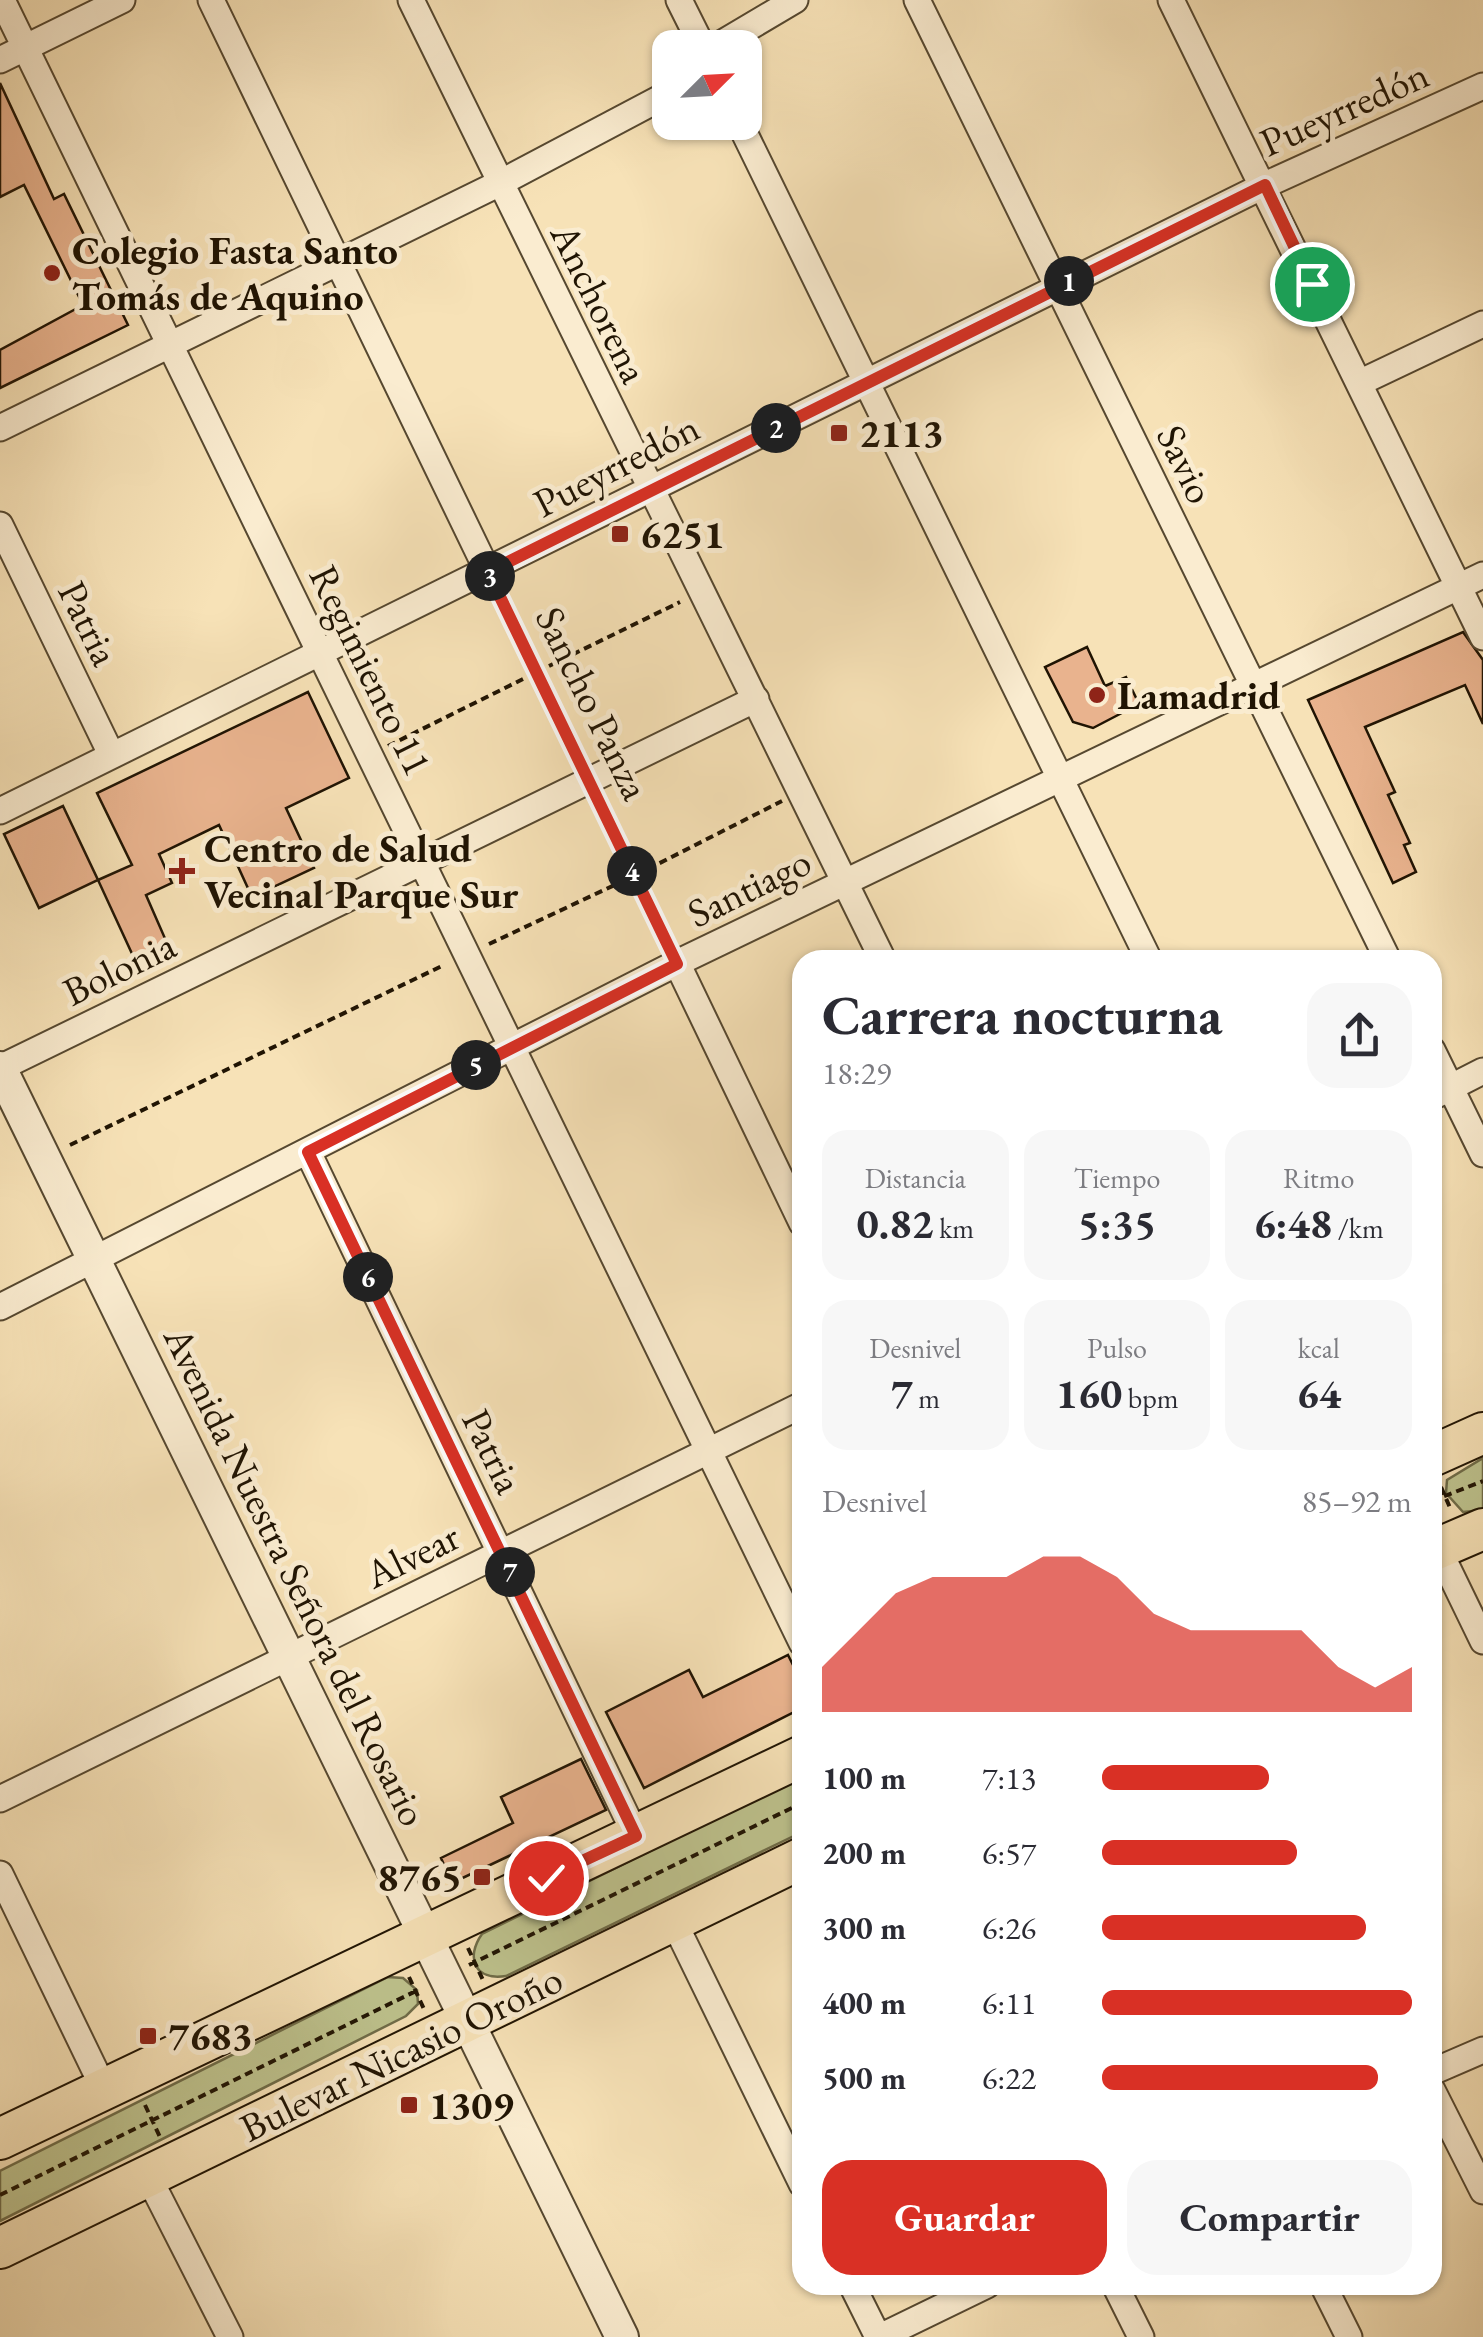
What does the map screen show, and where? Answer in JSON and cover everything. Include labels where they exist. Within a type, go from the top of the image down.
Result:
[{"type":"main road","points":[[1442,1465],[1483,1434]]},
{"type":"main road","points":[[0,2139],[792,1761]]},
{"type":"main road","name":"Bulevar Nicasio Oroño","points":[[0,2248],[792,1863]]},
{"type":"street","name":"Regimiento 11","points":[[2,0],[792,1622]]},
{"type":"street","points":[[0,60],[122,0]]},
{"type":"street","name":"Sancho Panza","points":[[211,0],[488,572]]},
{"type":"street","name":"Anchorena","points":[[411,0],[648,489],[756,698],[878,950]]},
{"type":"street","points":[[679,0],[693,30]]},
{"type":"street","points":[[745,30],[796,0]]},
{"type":"street","name":"Savio","points":[[917,0],[1383,950]]},
{"type":"street","points":[[1171,0],[1265,185],[1483,637]]},
{"type":"street","name":"Pueyrredón","points":[[0,811],[866,385],[1058,286],[1265,185],[1483,86]]},
{"type":"street","points":[[0,428],[500,183],[652,103]]},
{"type":"street","points":[[748,140],[1144,950]]},
{"type":"street","points":[[1359,384],[1483,324]]},
{"type":"street","name":"Patria","points":[[0,526],[111,754]]},
{"type":"street","name":"Santiago","points":[[0,1307],[677,964],[1483,574]]},
{"type":"street","name":"Bolonia","points":[[0,1068],[756,698]]},
{"type":"street","name":"Sancho Panza","points":[[677,964],[792,1201]]},
{"type":"street","name":"Avenida Nuestra Señora del Rosario","points":[[0,1068],[622,2337]]},
{"type":"street","points":[[1483,1072],[1442,1092],[1483,1154]]},
{"type":"street","name":"Patria","points":[[308,1152],[636,1836]]},
{"type":"street","name":"Alvear","points":[[0,1798],[792,1411]]},
{"type":"street","points":[[1450,1541],[1483,1641]]},
{"type":"street","points":[[0,1874],[118,2083]]},
{"type":"street","points":[[674,1920],[792,2163]]},
{"type":"street","points":[[1442,2068],[1483,2050]]},
{"type":"street","points":[[1442,2110],[1483,2192]]},
{"type":"street","points":[[160,2170],[230,2337]]},
{"type":"street","points":[[857,2295],[879,2337],[966,2295]]},
{"type":"street","points":[[1120,2295],[1141,2337]]},
{"type":"street","points":[[1328,2295],[1349,2337]]},
{"type":"lane","name":"Sancho Panza","points":[[488,572],[677,964]]},
{"type":"path","points":[[44,1158],[635,876],[800,792]]},
{"type":"path","points":[[1442,1497],[1483,1481]]},
{"type":"path","points":[[1442,1487],[1450,1541]]},
{"type":"path","points":[[475,1962],[792,1809]]},
{"type":"path","points":[[416,1991],[425,1935],[475,1962]]},
{"type":"path","points":[[416,1991],[467,2021],[475,1962]]},
{"type":"path","points":[[0,2195],[416,1991]]},
{"type":"path","points":[[118,2083],[152,2120],[160,2170]]},
{"type":"green space","points":[[1483,1458],[1483,1510],[1463,1512],[1446,1493],[1447,1480]]},
{"type":"green space","points":[[792,1781],[792,1837],[506,1976],[487,1975],[476,1966],[474,1951],[482,1934]]},
{"type":"green space","points":[[388,1977],[403,1978],[417,1990],[418,2004],[406,2016],[0,2221],[0,2171]]},
{"type":"building","points":[[0,83],[54,199],[64,194],[128,325],[0,388],[0,350],[83,305],[24,185],[0,197]]},
{"type":"building","points":[[1463,632],[1483,660],[1483,724],[1465,685],[1365,727],[1395,792],[1388,795],[1410,843],[1404,845],[1416,872],[1393,883],[1308,700]]},
{"type":"building","name":"Lamadrid","points":[[1087,647],[1105,686],[1126,677],[1139,704],[1093,728],[1073,722],[1045,667]]},
{"type":"building","points":[[308,692],[349,778],[286,808],[314,868],[252,897],[219,825],[159,854],[172,883],[146,895],[167,943],[134,958],[98,880],[132,865],[97,793]]},
{"type":"building","points":[[63,806],[98,880],[39,908],[4,834]]},
{"type":"building","points":[[788,1655],[792,1663],[792,1713],[644,1788],[606,1712],[689,1670],[703,1697]]},
{"type":"building","points":[[581,1759],[606,1810],[452,1883],[441,1858],[513,1823],[501,1797]]},
{"type":"place","name":"Colegio Fasta Santo Tomás de Aquino","points":[[52,273]]},
{"type":"place","name":"2113","points":[[839,433]]},
{"type":"place","name":"6251","points":[[620,534]]},
{"type":"place","name":"Lamadrid","points":[[1097,695]]},
{"type":"place","name":"Centro de Salud Vecinal Parque Sur","points":[[182,871]]},
{"type":"place","name":"8765","points":[[482,1877]]},
{"type":"place","name":"7683","points":[[148,2036]]},
{"type":"place","name":"1309","points":[[409,2105]]},
{"type":"route","points":[[546,1878],[636,1836],[308,1152],[677,964],[488,572],[1265,185],[1312,284]]}]
